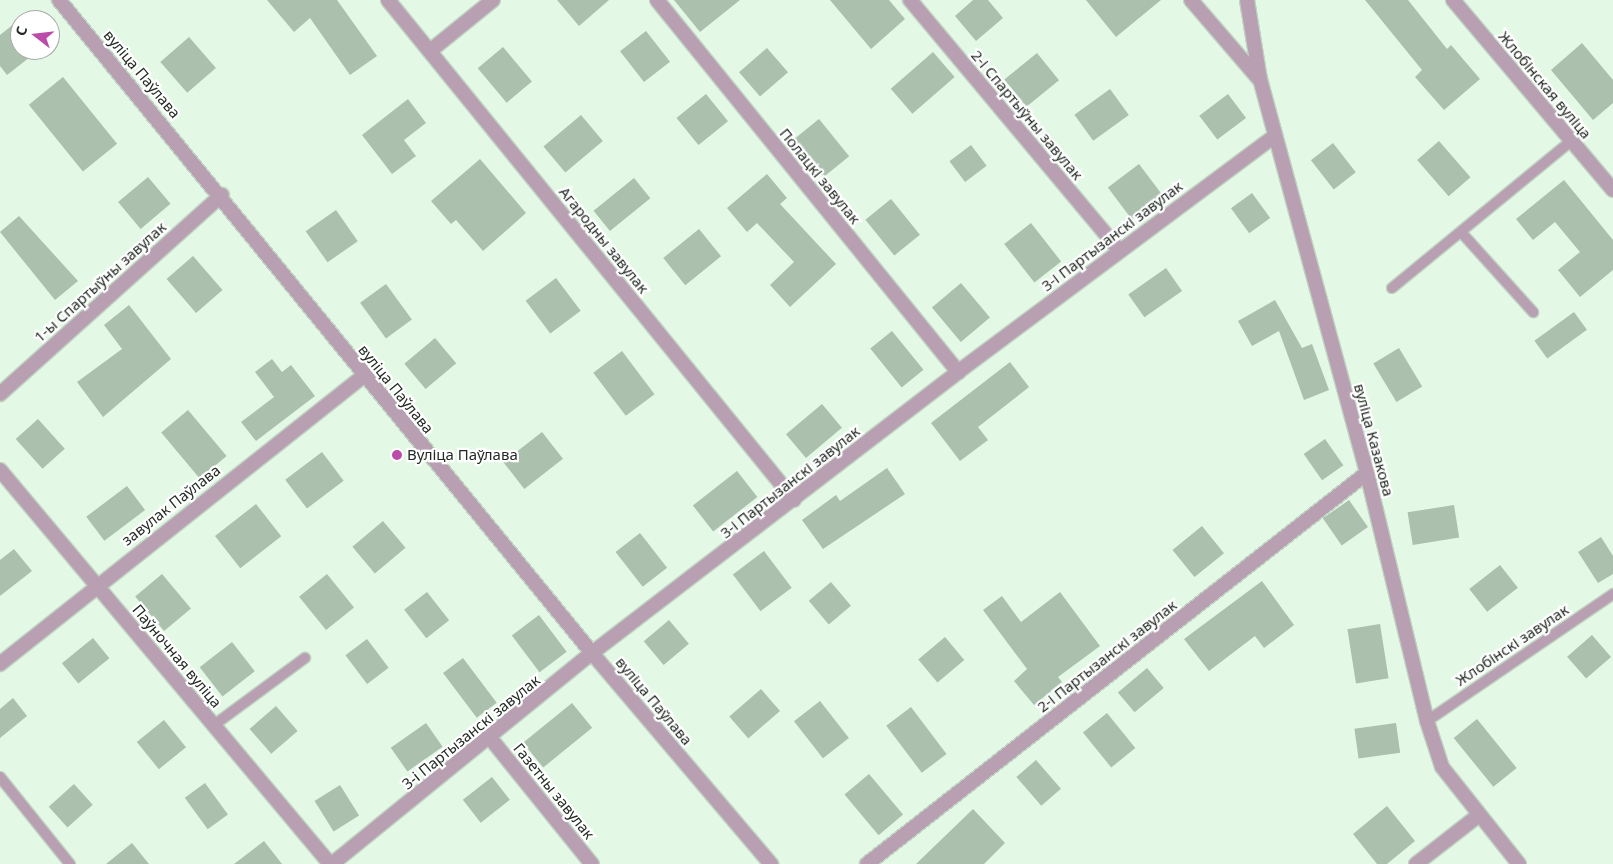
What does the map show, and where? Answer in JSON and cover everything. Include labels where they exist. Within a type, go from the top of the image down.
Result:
[{"type":"street","name":"вуліца Паўлава","points":[[58,0],[222,195],[364,376],[592,654],[771,864]]},
{"type":"street","name":"Агародны завулак","points":[[388,0],[794,500]]},
{"type":"street","points":[[430,51],[492,0]]},
{"type":"street","name":"Полацкі завулак","points":[[657,0],[958,372]]},
{"type":"street","name":"2-і Спартыўны завулак","points":[[910,0],[1120,251]]},
{"type":"street","points":[[1191,0],[1260,80]]},
{"type":"street","name":"вуліца Казакова","points":[[1247,0],[1260,80],[1367,473],[1427,721],[1442,767],[1519,864]]},
{"type":"street","name":"Жлобінская вуліца","points":[[1453,0],[1570,142],[1613,190]]},
{"type":"street","name":"3-і Партызанскі завулак","points":[[331,864],[491,739],[592,654],[958,372],[1275,136]]},
{"type":"street","name":"1-ы Спартыўны завулак","points":[[0,394],[222,195]]},
{"type":"street","name":"завулак Паўлава","points":[[0,664],[96,584],[364,376]]},
{"type":"street","name":"Паўночная вуліца","points":[[0,470],[331,864]]},
{"type":"street","name":"2-і Партызанскі завулак","points":[[867,864],[1367,473]]},
{"type":"street","name":"Газетны завулак","points":[[491,739],[592,864]]},
{"type":"street","points":[[1416,864],[1479,815]]},
{"type":"lane","points":[[1392,288],[1570,142]]},
{"type":"lane","points":[[1461,232],[1532,312]]},
{"type":"lane","name":"Жлобінскі завулак","points":[[1427,721],[1613,594]]},
{"type":"lane","points":[[214,725],[305,658]]},
{"type":"lane","points":[[0,777],[70,864]]},
{"type":"building","points":[[267,0],[337,0],[377,56],[350,75],[310,18],[294,32]]},
{"type":"building","points":[[557,0],[609,0],[579,26]]},
{"type":"building","points":[[674,0],[740,0],[700,32]]},
{"type":"building","points":[[830,0],[889,0],[905,19],[871,49]]},
{"type":"building","points":[[973,0],[988,0],[1003,18],[976,41],[955,16]]},
{"type":"building","points":[[1086,0],[1161,0],[1116,37]]},
{"type":"building","points":[[1365,0],[1408,0],[1447,49],[1451,45],[1480,79],[1444,110],[1415,77],[1422,70]]},
{"type":"building","points":[[10,27],[10,60],[26,60],[7,75],[0,66],[0,35]]},
{"type":"building","points":[[646,31],[670,62],[644,82],[620,51]]},
{"type":"building","points":[[189,37],[216,68],[187,93],[160,62]]},
{"type":"building","points":[[1582,43],[1613,80],[1613,103],[1593,120],[1551,70]]},
{"type":"building","points":[[503,47],[532,81],[507,103],[478,68]]},
{"type":"building","points":[[767,48],[788,72],[760,96],[739,72]]},
{"type":"building","points":[[933,52],[955,77],[912,114],[891,89]]},
{"type":"building","points":[[1037,53],[1059,80],[1026,107],[1004,79]]},
{"type":"building","points":[[63,77],[117,144],[83,172],[29,105]]},
{"type":"building","points":[[1110,89],[1129,115],[1093,141],[1074,115]]},
{"type":"building","points":[[706,94],[728,121],[698,145],[676,118]]},
{"type":"building","points":[[1228,94],[1246,118],[1217,140],[1199,116]]},
{"type":"building","points":[[408,99],[426,123],[404,140],[416,156],[392,174],[362,135]]},
{"type":"building","points":[[581,115],[603,141],[565,173],[543,146]]},
{"type":"building","points":[[819,119],[849,156],[824,177],[793,140]]},
{"type":"building","points":[[1439,141],[1470,177],[1449,196],[1417,160]]},
{"type":"building","points":[[1333,143],[1356,172],[1334,189],[1311,160]]},
{"type":"building","points":[[971,145],[987,166],[965,182],[949,161]]},
{"type":"building","points":[[480,159],[526,213],[483,251],[456,220],[451,224],[431,201]]},
{"type":"building","points":[[1139,164],[1163,196],[1132,219],[1108,187]]},
{"type":"building","points":[[767,174],[787,198],[780,204],[836,264],[790,307],[770,285],[794,262],[757,223],[747,232],[727,208]]},
{"type":"building","points":[[148,177],[170,204],[141,229],[118,202]]},
{"type":"building","points":[[634,178],[650,198],[610,231],[594,211]]},
{"type":"building","points":[[1564,180],[1613,240],[1613,270],[1580,297],[1558,270],[1580,252],[1555,222],[1533,240],[1516,219]]},
{"type":"building","points":[[1252,193],[1270,218],[1249,233],[1231,208]]},
{"type":"building","points":[[891,199],[920,235],[894,256],[865,220]]},
{"type":"building","points":[[336,210],[358,241],[327,262],[306,231]]},
{"type":"building","points":[[19,216],[78,281],[55,300],[0,232]]},
{"type":"building","points":[[1031,223],[1061,262],[1034,283],[1004,244]]},
{"type":"building","points":[[699,229],[721,256],[685,285],[663,258]]},
{"type":"building","points":[[193,256],[223,290],[196,313],[167,279]]},
{"type":"building","points":[[1166,268],[1182,291],[1144,317],[1128,294]]},
{"type":"building","points":[[556,278],[581,311],[550,334],[526,301]]},
{"type":"building","points":[[961,283],[990,317],[961,342],[932,307]]},
{"type":"building","points":[[386,284],[412,320],[386,338],[360,303]]},
{"type":"building","points":[[1275,300],[1302,348],[1312,344],[1329,390],[1304,400],[1279,331],[1252,346],[1238,321]]},
{"type":"building","points":[[129,305],[171,359],[103,417],[77,382],[122,349],[104,325]]},
{"type":"building","points":[[1574,312],[1587,330],[1547,359],[1534,341]]},
{"type":"building","points":[[892,331],[923,370],[902,387],[870,349]]},
{"type":"building","points":[[435,338],[456,363],[426,389],[404,364]]},
{"type":"building","points":[[1399,348],[1422,387],[1396,402],[1373,363]]},
{"type":"building","points":[[622,351],[654,394],[626,416],[593,373]]},
{"type":"building","points":[[272,359],[282,372],[291,365],[315,396],[256,441],[241,422],[274,397],[255,372]]},
{"type":"building","points":[[1010,362],[1029,387],[978,427],[988,440],[960,461],[931,423]]},
{"type":"building","points":[[822,404],[842,428],[806,458],[786,434]]},
{"type":"building","points":[[188,410],[227,456],[200,478],[161,432]]},
{"type":"building","points":[[38,419],[65,449],[42,469],[16,439]]},
{"type":"building","points":[[542,432],[563,459],[524,489],[503,462]]},
{"type":"building","points":[[1325,439],[1343,465],[1322,480],[1304,454]]},
{"type":"building","points":[[322,452],[344,481],[307,508],[285,480]]},
{"type":"building","points":[[887,468],[905,494],[823,549],[802,520],[836,495],[840,501]]},
{"type":"building","points":[[737,471],[757,497],[713,531],[693,505]]},
{"type":"building","points":[[127,486],[145,510],[104,541],[86,517]]},
{"type":"building","points":[[1349,500],[1368,527],[1342,545],[1323,518]]},
{"type":"building","points":[[256,504],[281,536],[240,568],[215,536]]},
{"type":"building","points":[[1454,505],[1459,538],[1413,545],[1408,512]]},
{"type":"building","points":[[383,521],[405,548],[375,574],[352,547]]},
{"type":"building","points":[[1202,526],[1224,553],[1194,577],[1172,550]]},
{"type":"building","points":[[640,533],[667,568],[643,587],[616,552]]},
{"type":"building","points":[[1601,537],[1613,556],[1613,574],[1598,583],[1578,552]]},
{"type":"building","points":[[14,549],[32,571],[0,596],[0,560]]},
{"type":"building","points":[[764,551],[792,588],[761,611],[733,574]]},
{"type":"building","points":[[1500,565],[1518,588],[1487,612],[1469,589]]},
{"type":"building","points":[[162,574],[191,608],[164,631],[135,596]]},
{"type":"building","points":[[327,574],[354,607],[326,630],[299,597]]},
{"type":"building","points":[[1262,581],[1294,625],[1264,648],[1255,636],[1209,671],[1184,639]]},
{"type":"building","points":[[831,582],[851,606],[829,624],[809,601]]},
{"type":"building","points":[[427,592],[449,620],[426,638],[404,610]]},
{"type":"building","points":[[1060,592],[1100,646],[1058,677],[1062,682],[1034,705],[1014,681],[1027,669],[983,610],[1002,596],[1021,622]]},
{"type":"building","points":[[539,615],[567,652],[540,672],[512,635]]},
{"type":"building","points":[[669,620],[689,644],[664,665],[644,641]]},
{"type":"building","points":[[1380,624],[1389,678],[1356,683],[1347,629]]},
{"type":"building","points":[[1592,635],[1611,657],[1586,679],[1567,657]]},
{"type":"building","points":[[945,637],[964,660],[937,682],[918,659]]},
{"type":"building","points":[[93,638],[109,658],[78,683],[62,663]]},
{"type":"building","points":[[367,639],[389,668],[367,684],[345,655]]},
{"type":"building","points":[[232,642],[255,671],[222,696],[200,667]]},
{"type":"building","points":[[463,658],[497,703],[477,718],[443,673]]},
{"type":"building","points":[[1147,668],[1164,688],[1135,712],[1118,692]]},
{"type":"building","points":[[761,689],[780,711],[748,738],[729,717]]},
{"type":"building","points":[[13,698],[27,716],[0,738],[0,709]]},
{"type":"building","points":[[820,701],[849,738],[823,758],[794,721]]},
{"type":"building","points":[[572,703],[592,728],[543,768],[523,743]]},
{"type":"building","points":[[276,706],[298,731],[271,754],[250,729]]},
{"type":"building","points":[[911,707],[947,754],[922,773],[886,726]]},
{"type":"building","points":[[1107,713],[1135,748],[1111,767],[1083,733]]},
{"type":"building","points":[[1477,719],[1517,768],[1493,787],[1454,738]]},
{"type":"building","points":[[164,720],[186,747],[159,769],[137,742]]},
{"type":"building","points":[[426,723],[443,747],[407,771],[391,748]]},
{"type":"building","points":[[1396,723],[1400,753],[1359,759],[1354,729]]},
{"type":"building","points":[[1036,760],[1061,789],[1041,806],[1016,777]]},
{"type":"building","points":[[869,774],[903,815],[879,835],[844,795]]},
{"type":"building","points":[[492,777],[510,800],[481,823],[463,800]]},
{"type":"building","points":[[205,783],[228,815],[208,829],[185,798]]},
{"type":"building","points":[[74,784],[93,805],[67,828],[49,807]]},
{"type":"building","points":[[340,785],[359,816],[334,831],[315,801]]},
{"type":"building","points":[[1387,806],[1415,841],[1387,864],[1377,864],[1353,834]]},
{"type":"building","points":[[973,809],[1005,843],[984,864],[916,864]]},
{"type":"building","points":[[264,841],[282,864],[234,864]]},
{"type":"building","points":[[132,843],[149,864],[106,864]]},
{"type":"place","name":"Вуліца Паўлава","points":[[397,455]]}]
